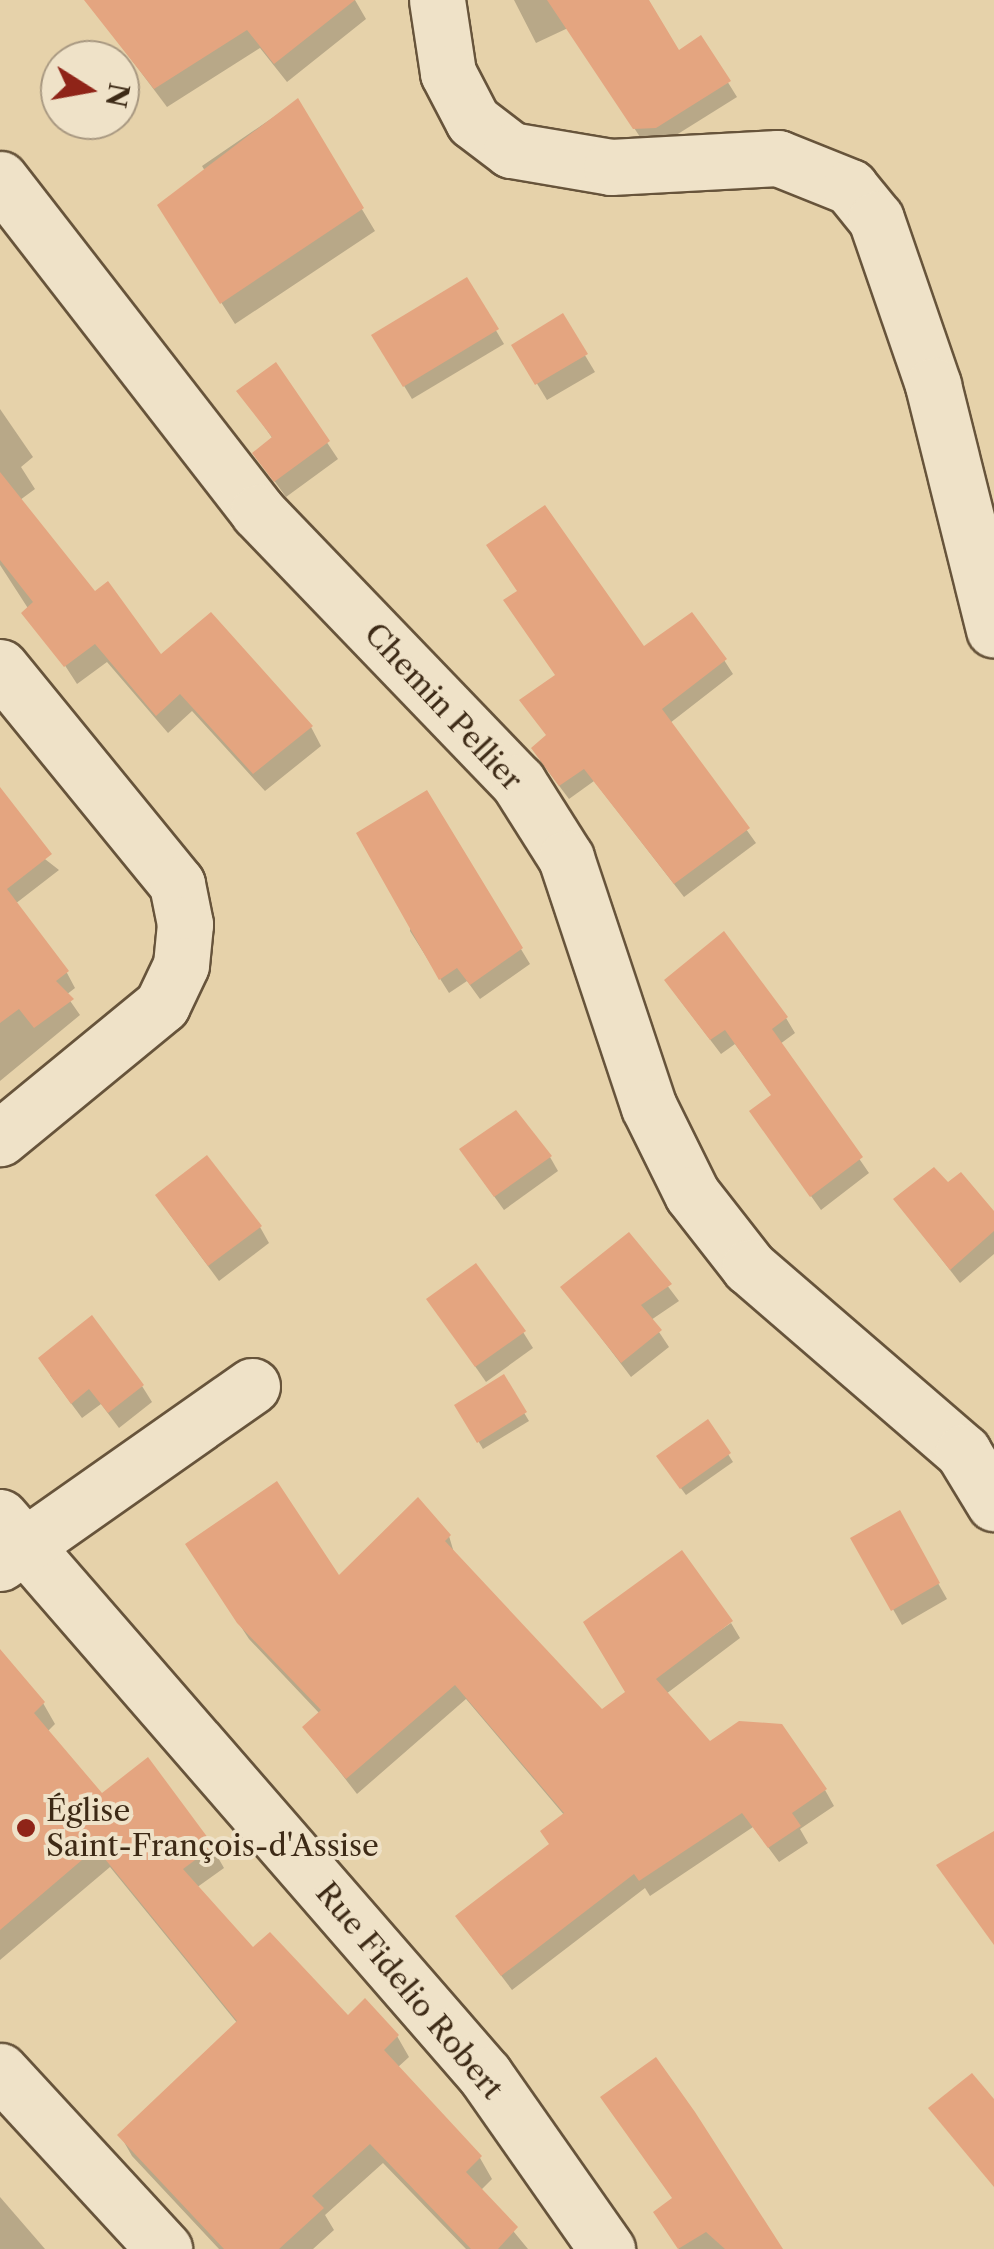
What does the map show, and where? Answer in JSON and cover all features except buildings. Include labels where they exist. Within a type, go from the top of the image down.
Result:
[{"type":"street","points":[[437,0],[448,74],[473,121],[511,150],[611,167],[778,158],[850,187],[876,219],[922,350],[994,628]]},
{"type":"street","name":"Chemin Pellier","points":[[0,178],[258,512],[518,782],[566,858],[649,1107],[692,1194],[749,1267],[963,1452],[994,1502]]},
{"type":"street","points":[[0,667],[177,884],[185,924],[181,965],[162,1005],[0,1138]]},
{"type":"street","points":[[7,1542],[252,1386]]},
{"type":"street","name":"Rue Fidelio Robert","points":[[7,1542],[485,2075],[607,2249]]},
{"type":"street","points":[[0,2071],[164,2249]]},
{"type":"place","name":"Église Saint-François-d'Assise","points":[[26,1828]]}]
